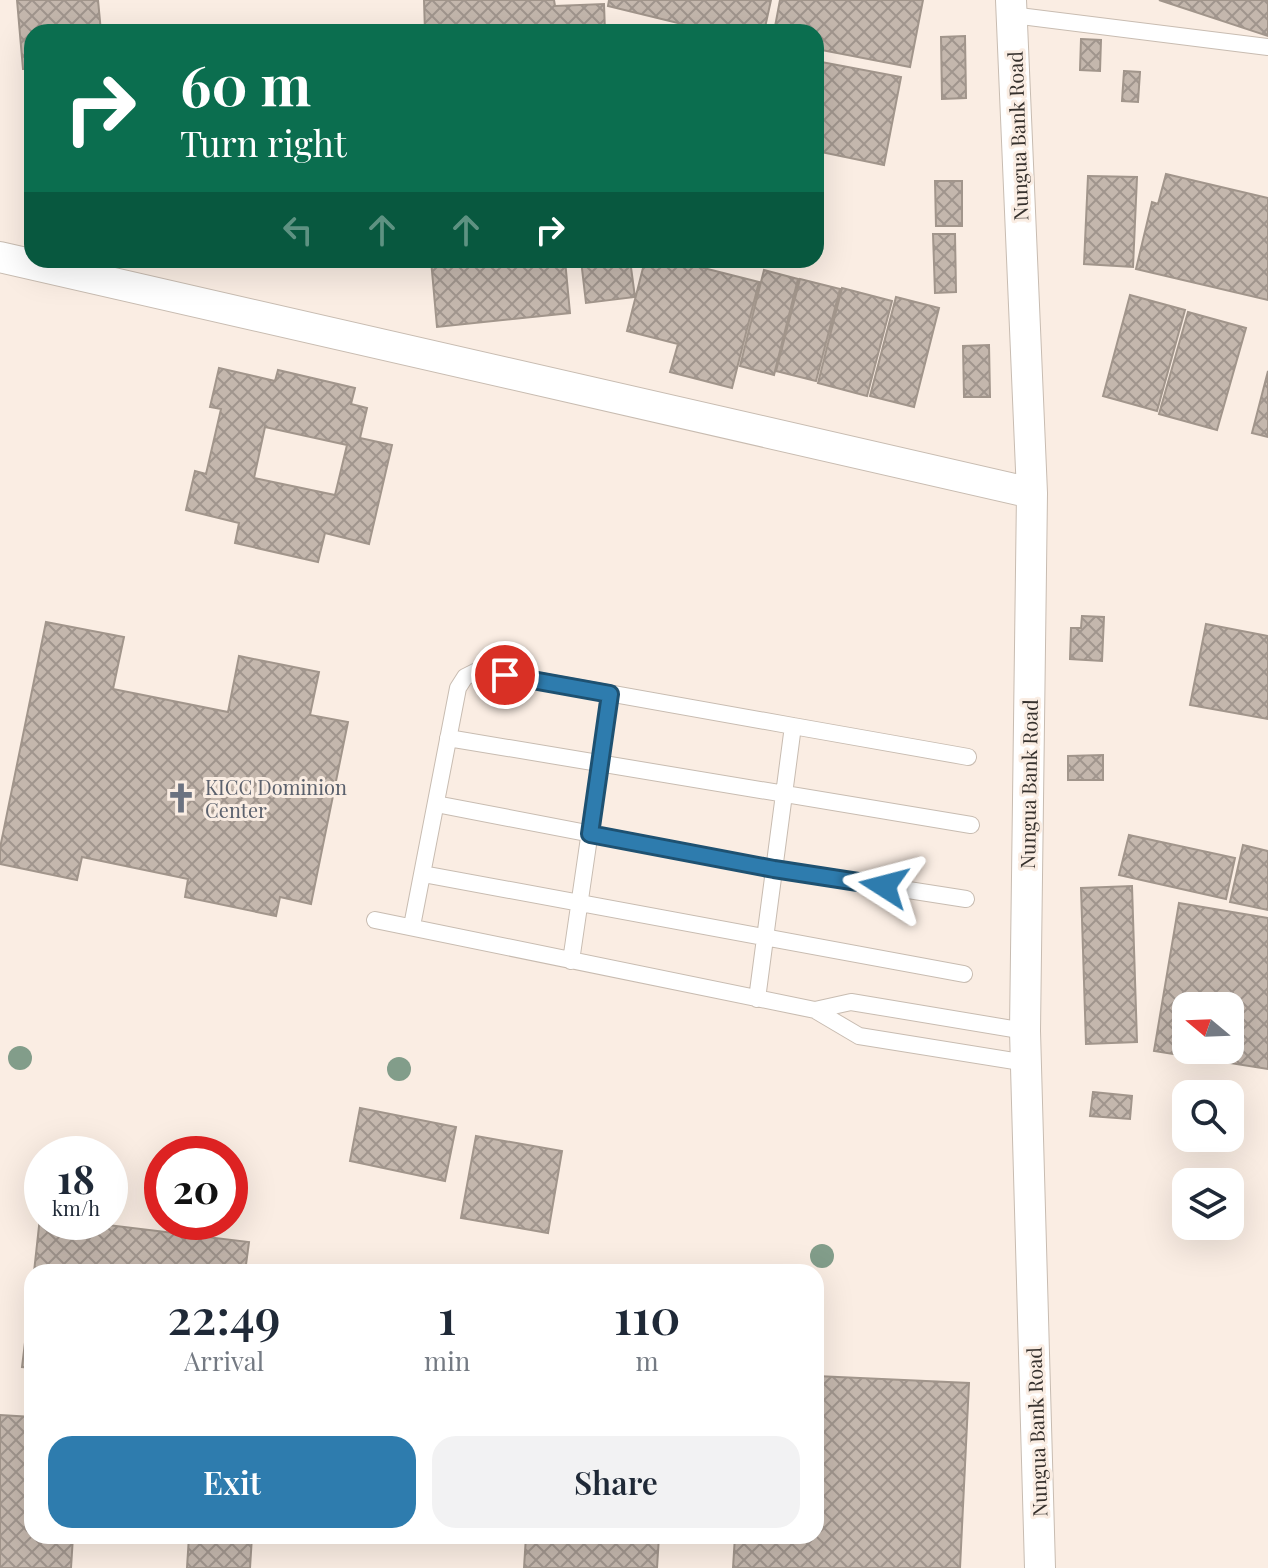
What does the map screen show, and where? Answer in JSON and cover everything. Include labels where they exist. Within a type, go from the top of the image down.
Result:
[{"type":"street","name":"Nungua Bank Road","points":[[1012,8],[1032,493],[1025,1031],[1040,1568]]},
{"type":"street","points":[[0,257],[24,262]]},
{"type":"street","points":[[48,268],[1032,493]]},
{"type":"lane","points":[[1012,8],[1268,47]]},
{"type":"lane","points":[[412,926],[458,688],[465,677],[479,670],[968,757]]},
{"type":"lane","points":[[571,961],[610,694]]},
{"type":"lane","points":[[757,999],[793,726]]},
{"type":"lane","points":[[448,738],[971,825]]},
{"type":"lane","points":[[436,804],[774,869],[966,899]]},
{"type":"lane","points":[[423,874],[964,974]]},
{"type":"lane","points":[[375,920],[815,1010],[859,1036],[1026,1063]]},
{"type":"lane","points":[[815,1010],[851,1002],[1025,1031]]},
{"type":"building","points":[[17,0],[98,0],[100,24],[24,24],[23,69]]},
{"type":"building","points":[[424,0],[554,0],[555,6],[604,4],[605,24],[425,24]]},
{"type":"building","points":[[609,0],[771,0],[766,24],[682,24],[608,6]]},
{"type":"building","points":[[780,0],[923,0],[910,67],[824,51],[824,24],[776,24]]},
{"type":"building","points":[[1159,0],[1268,0],[1268,36]]},
{"type":"building","points":[[965,36],[966,98],[942,99],[941,37]]},
{"type":"building","points":[[1081,39],[1101,40],[1100,71],[1080,70]]},
{"type":"building","points":[[824,63],[901,77],[884,165],[824,153]]},
{"type":"building","points":[[1124,71],[1140,72],[1138,102],[1122,101]]},
{"type":"building","points":[[1166,174],[1268,198],[1268,300],[1136,269],[1152,202],[1158,204]]},
{"type":"building","points":[[1088,176],[1137,177],[1133,267],[1084,264]]},
{"type":"building","points":[[935,181],[962,181],[962,226],[936,226]]},
{"type":"building","points":[[933,234],[955,234],[956,292],[935,293]]},
{"type":"building","points":[[432,268],[566,268],[570,313],[437,327]]},
{"type":"building","points":[[582,268],[631,268],[635,297],[586,303]]},
{"type":"building","points":[[643,268],[704,268],[759,282],[732,388],[670,372],[678,344],[627,331]]},
{"type":"building","points":[[764,270],[798,279],[774,375],[740,366]]},
{"type":"building","points":[[800,279],[840,289],[816,381],[776,371]]},
{"type":"building","points":[[842,288],[892,301],[867,396],[818,383]]},
{"type":"building","points":[[1130,295],[1185,310],[1157,411],[1103,396]]},
{"type":"building","points":[[896,297],[939,308],[914,407],[870,396]]},
{"type":"building","points":[[1188,312],[1246,328],[1217,430],[1159,414]]},
{"type":"building","points":[[989,345],[990,397],[964,397],[963,346]]},
{"type":"building","points":[[219,368],[275,381],[278,370],[355,388],[351,404],[367,408],[360,438],[392,445],[369,544],[325,533],[318,562],[235,543],[239,523],[186,510],[195,471],[206,474],[221,409],[210,407]],"holes":[[[265,427],[347,445],[335,495],[254,478]]]},
{"type":"building","points":[[1268,371],[1268,437],[1252,433]]},
{"type":"building","points":[[1082,616],[1104,617],[1102,661],[1070,659],[1071,628],[1081,628]]},
{"type":"building","points":[[46,622],[124,637],[113,689],[228,712],[239,656],[319,672],[310,715],[348,722],[311,904],[280,897],[276,916],[185,897],[188,879],[82,857],[77,880],[0,864],[0,848]]},
{"type":"building","points":[[1206,624],[1268,636],[1268,719],[1190,705]]},
{"type":"building","points":[[1103,755],[1103,780],[1068,780],[1068,756]]},
{"type":"building","points":[[1129,835],[1235,858],[1226,899],[1119,875]]},
{"type":"building","points":[[1243,845],[1268,851],[1268,910],[1230,902]]},
{"type":"building","points":[[1132,886],[1137,1042],[1086,1044],[1081,888]]},
{"type":"building","points":[[1179,903],[1268,918],[1268,1069],[1236,1064],[1244,1064],[1244,992],[1172,992],[1172,1054],[1154,1051]]},
{"type":"building","points":[[1093,1092],[1132,1096],[1130,1119],[1090,1116]]},
{"type":"building","points":[[360,1108],[456,1127],[445,1181],[350,1161]]},
{"type":"building","points":[[476,1136],[562,1151],[548,1233],[461,1218]]},
{"type":"building","points":[[128,1227],[144,1229],[144,1240],[249,1242],[246,1264],[35,1264],[37,1240],[128,1240]]},
{"type":"building","points":[[824,1376],[969,1383],[960,1568],[733,1568],[734,1544],[824,1544]]},
{"type":"building","points":[[0,1415],[24,1416],[24,1544],[72,1544],[71,1568],[0,1568]]},
{"type":"building","points":[[188,1544],[252,1544],[250,1568],[187,1568]]},
{"type":"building","points":[[526,1544],[658,1544],[657,1568],[524,1568]]},
{"type":"place","name":"KICC Dominion Center","points":[[181,798]]},
{"type":"route","points":[[505,675],[610,694],[590,834],[774,869],[884,886]]}]
